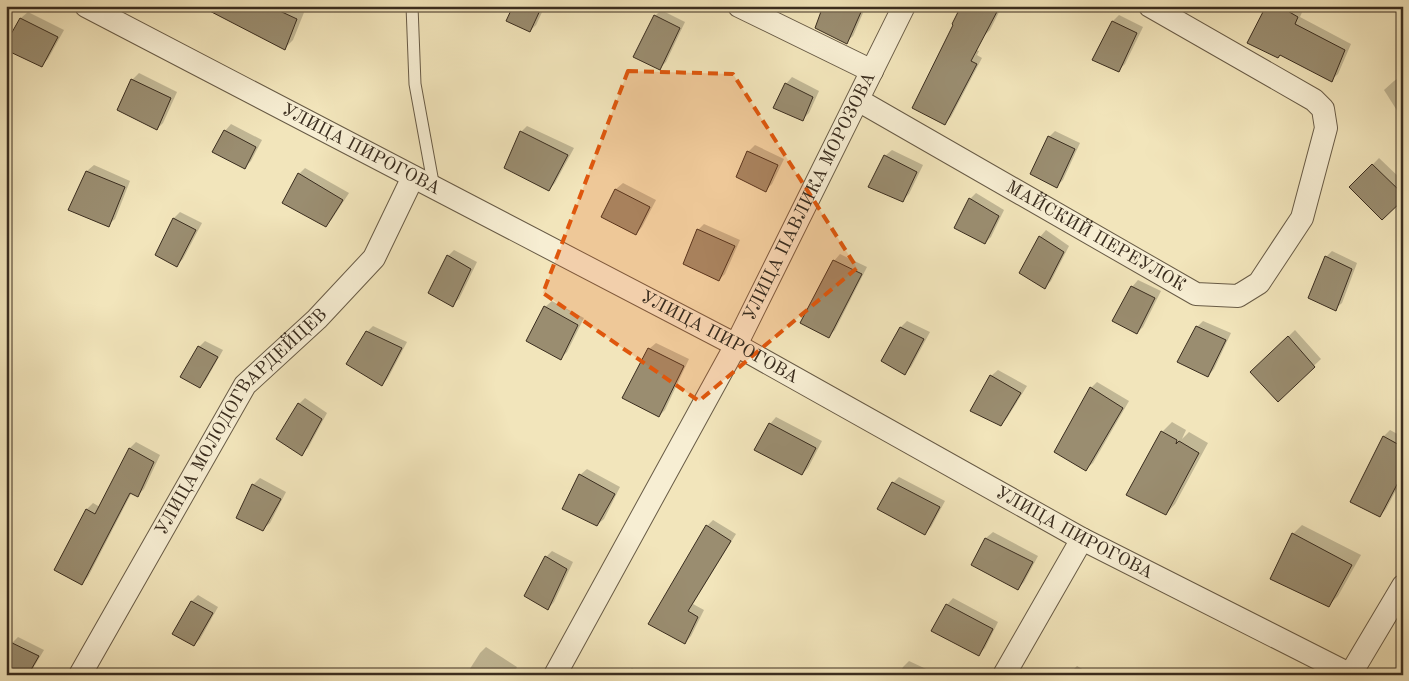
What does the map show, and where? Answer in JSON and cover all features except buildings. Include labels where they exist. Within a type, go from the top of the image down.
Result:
[{"type":"street","name":"УЛИЦА ПИРОГОВА","points":[[86,6],[736,345],[1082,539],[1350,675]]},
{"type":"street","points":[[739,6],[872,71]]},
{"type":"street","name":"УЛИЦА ПАВЛИКА МОРОЗОВА","points":[[555,675],[736,345],[904,6]]},
{"type":"street","name":"МАЙСКИЙ ПЕРЕУЛОК","points":[[858,100],[1196,294],[1238,296],[1259,283],[1302,218],[1326,128],[1323,109],[1314,100],[1150,6]]},
{"type":"street","name":"УЛИЦА МОЛОДОГВАРДЕЙЦЕВ","points":[[80,675],[245,385],[318,319],[374,258],[413,177]]},
{"type":"street","points":[[1004,675],[1082,539]]},
{"type":"street","points":[[1350,675],[1403,586]]},
{"type":"lane","points":[[412,6],[415,84],[434,188]]},
{"type":"highlighted area","points":[[628,71],[733,74],[857,268],[699,401],[543,293]]}]
